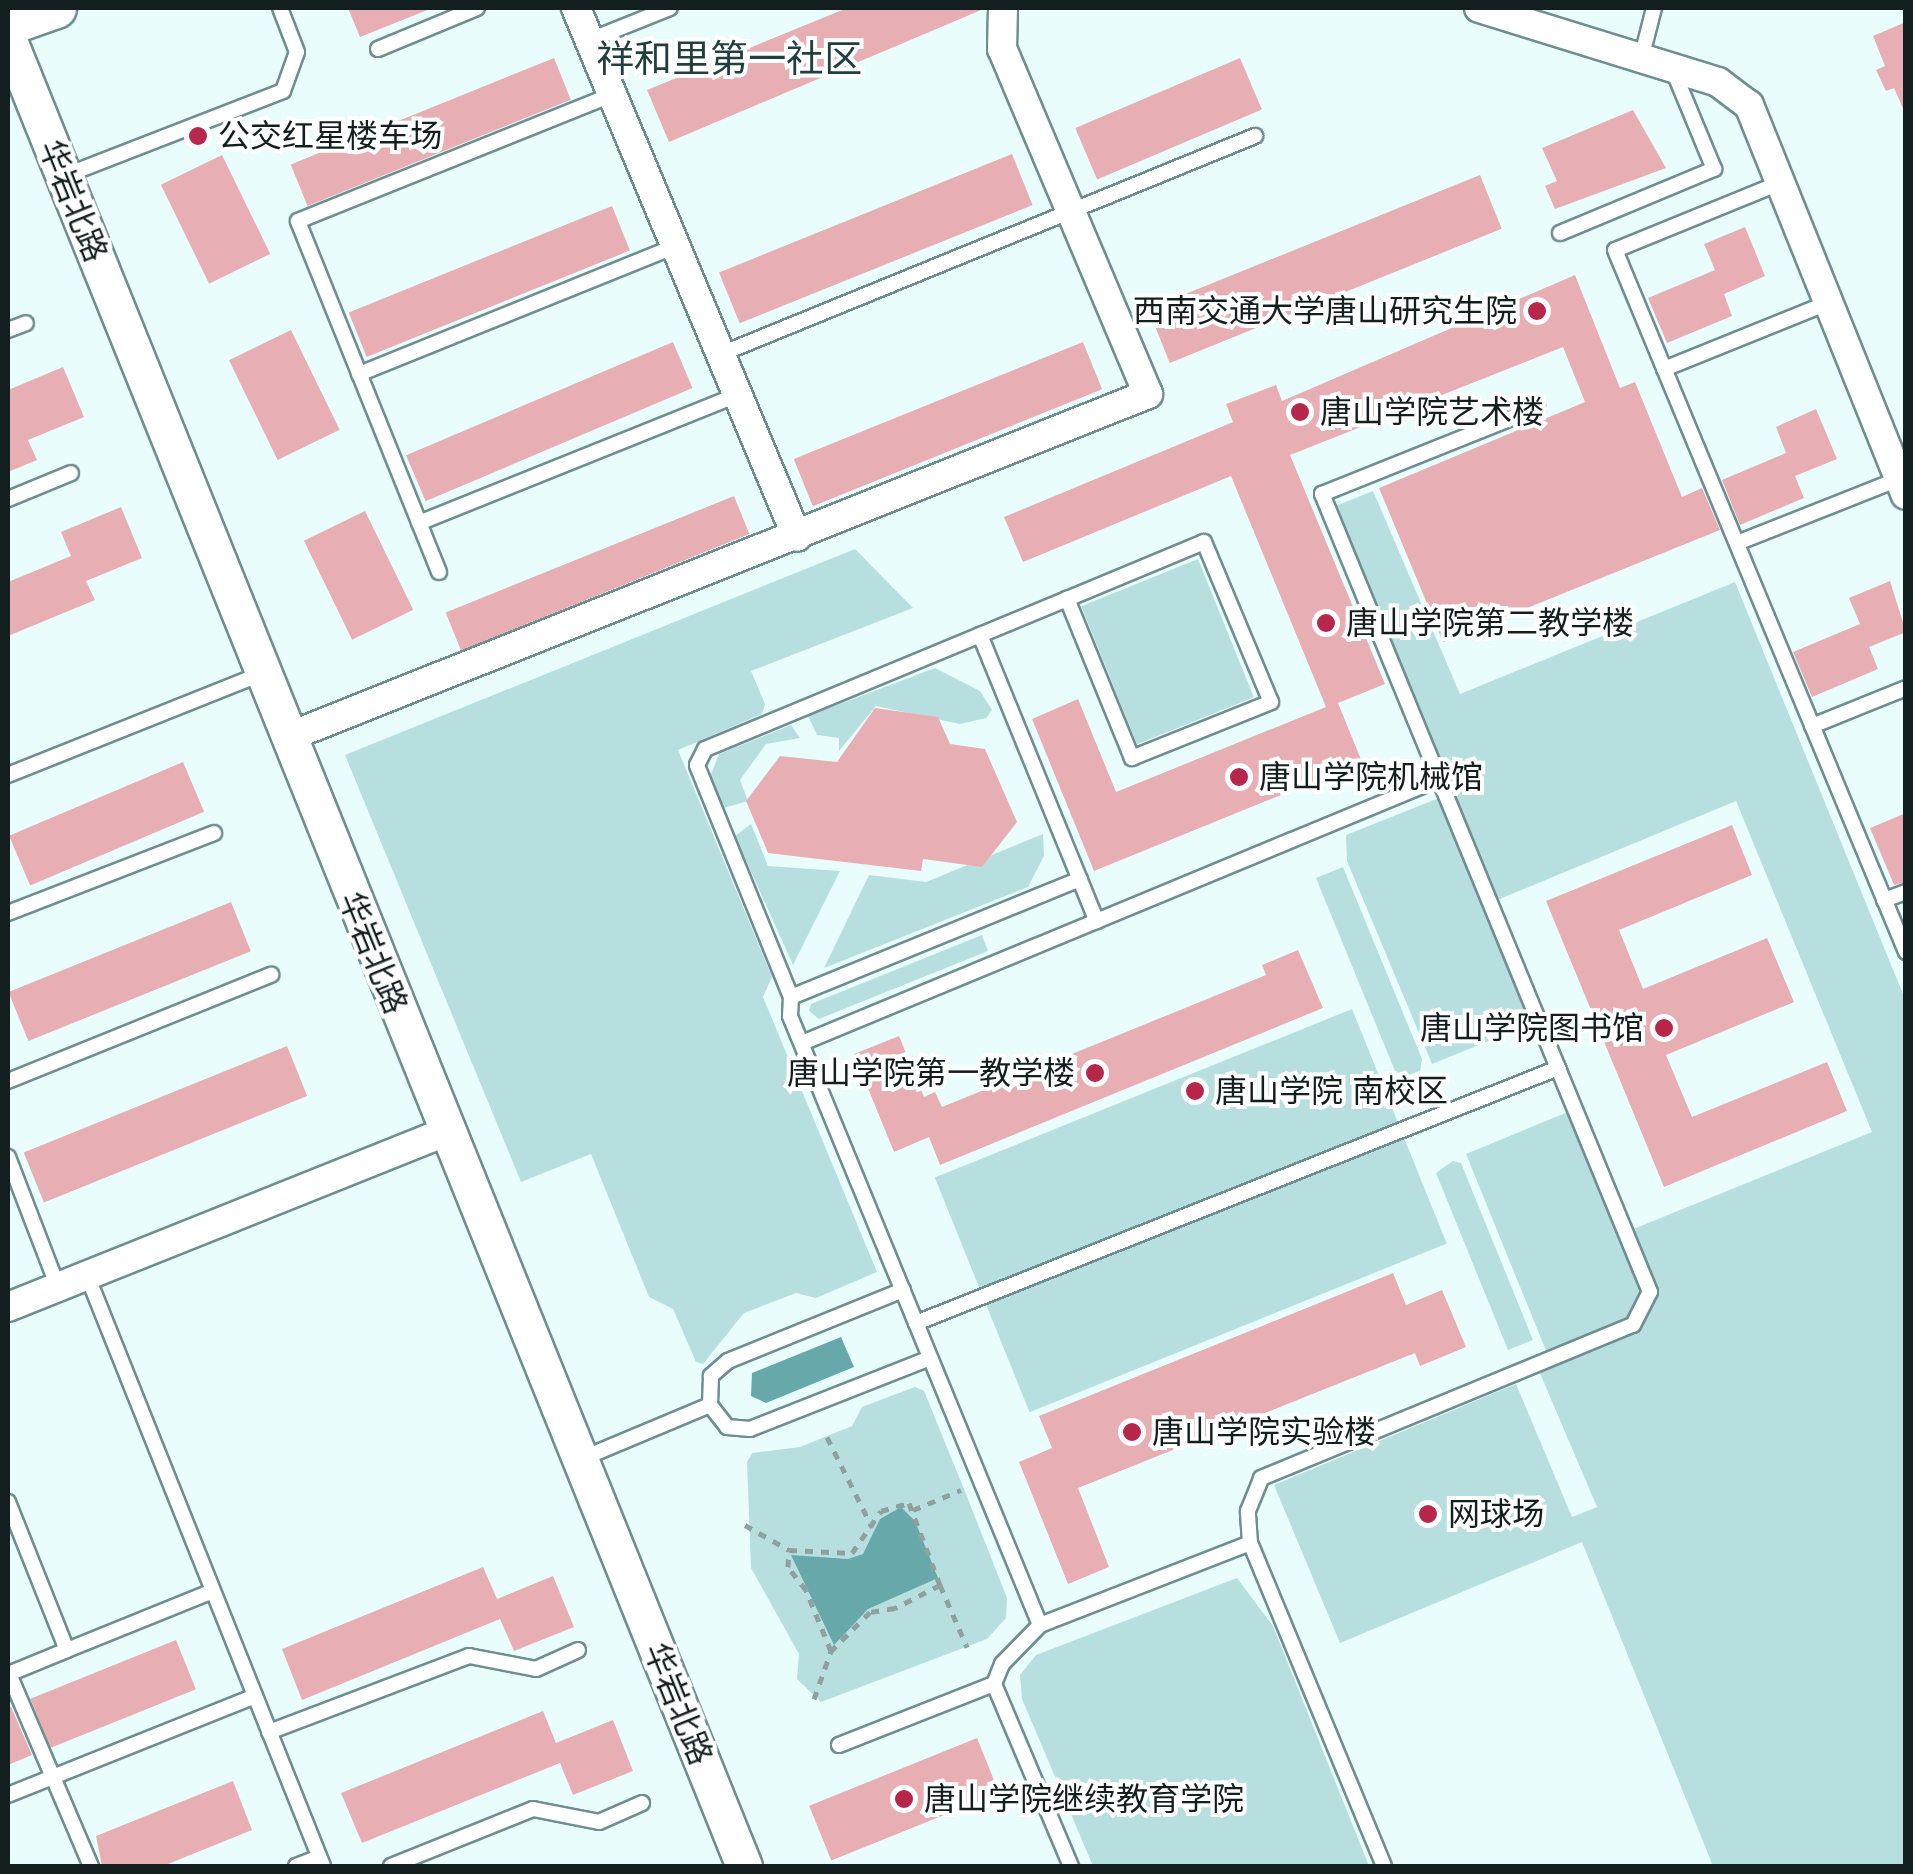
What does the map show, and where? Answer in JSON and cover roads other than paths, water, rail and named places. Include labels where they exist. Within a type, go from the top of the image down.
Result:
[{"type":"main road","points":[[8,24],[26,8]]},
{"type":"main road","points":[[8,24],[56,8]]},
{"type":"street","points":[[576,8],[797,537]]},
{"type":"street","points":[[288,738],[1148,394],[1002,49],[1003,8]]},
{"type":"street","points":[[1479,8],[1718,82],[1749,106],[1783,182],[1902,487]]},
{"type":"street","name":"华岩北路","points":[[8,38],[444,1133],[744,1866]]},
{"type":"street","points":[[8,1307],[444,1133]]},
{"type":"lane","points":[[63,176],[282,91],[297,52],[280,8]]},
{"type":"lane","points":[[378,49],[478,8]]},
{"type":"lane","points":[[590,40],[670,8]]},
{"type":"lane","points":[[1640,60],[1654,8]]},
{"type":"lane","points":[[1560,233],[1714,169],[1673,69]]},
{"type":"lane","points":[[439,572],[298,220],[612,95]]},
{"type":"lane","points":[[720,354],[1255,136]]},
{"type":"lane","points":[[1783,182],[1615,250],[1906,952]]},
{"type":"lane","points":[[360,374],[676,246]]},
{"type":"lane","points":[[1664,368],[1830,302]]},
{"type":"lane","points":[[8,330],[26,323]]},
{"type":"lane","points":[[419,523],[738,395]]},
{"type":"lane","points":[[1384,1866],[1250,1543],[1248,1511],[1262,1478],[1632,1325],[1645,1310],[1650,1292],[1322,494],[1537,408]]},
{"type":"lane","points":[[8,499],[71,474]]},
{"type":"lane","points":[[1736,543],[1902,487]]},
{"type":"lane","points":[[1040,1626],[802,1043],[790,997],[698,766],[705,749],[1204,542],[1270,702],[1132,758],[1067,599]]},
{"type":"lane","points":[[980,635],[1098,921]]},
{"type":"lane","points":[[8,774],[261,674]]},
{"type":"lane","points":[[1812,726],[1906,688]]},
{"type":"lane","points":[[802,1043],[1438,780]]},
{"type":"lane","points":[[8,913],[214,832]]},
{"type":"lane","points":[[790,997],[1080,879]]},
{"type":"lane","points":[[1884,900],[1906,892]]},
{"type":"lane","points":[[8,1082],[271,975]]},
{"type":"lane","points":[[916,1323],[1558,1068]]},
{"type":"lane","points":[[8,1157],[58,1287]]},
{"type":"lane","points":[[87,1275],[321,1862],[296,1866]]},
{"type":"lane","points":[[903,1290],[728,1361],[706,1387],[710,1405],[728,1427],[750,1429],[930,1358]]},
{"type":"lane","points":[[580,1460],[710,1405]]},
{"type":"lane","points":[[8,1502],[67,1650]]},
{"type":"lane","points":[[840,1745],[994,1684],[1008,1655],[1040,1626],[1250,1543]]},
{"type":"lane","points":[[91,1866],[10,1673],[213,1591]]},
{"type":"lane","points":[[269,1732],[469,1656],[536,1669],[578,1650]]},
{"type":"lane","points":[[994,1684],[1071,1866]]},
{"type":"lane","points":[[8,1794],[255,1696]]},
{"type":"lane","points":[[391,1866],[533,1809],[599,1822],[642,1803]]},
{"type":"place","name":"公交红星楼车场","points":[[198,136]]},
{"type":"place","name":"西南交通大学唐山研究生院","points":[[1537,311]]},
{"type":"place","name":"唐山学院艺术楼","points":[[1300,412]]},
{"type":"place","name":"唐山学院第二教学楼","points":[[1326,623]]},
{"type":"place","name":"唐山学院机械馆","points":[[1239,777]]},
{"type":"place","name":"唐山学院图书馆","points":[[1664,1028]]},
{"type":"place","name":"唐山学院第一教学楼","points":[[1095,1073]]},
{"type":"place","name":"唐山学院 南校区","points":[[1195,1091]]},
{"type":"place","name":"唐山学院实验楼","points":[[1132,1432]]},
{"type":"place","name":"网球场","points":[[1428,1514]]},
{"type":"place","name":"唐山学院继续教育学院","points":[[904,1799]]},
{"type":"district","name":"祥和里第一社区","points":[[729,60]]}]
